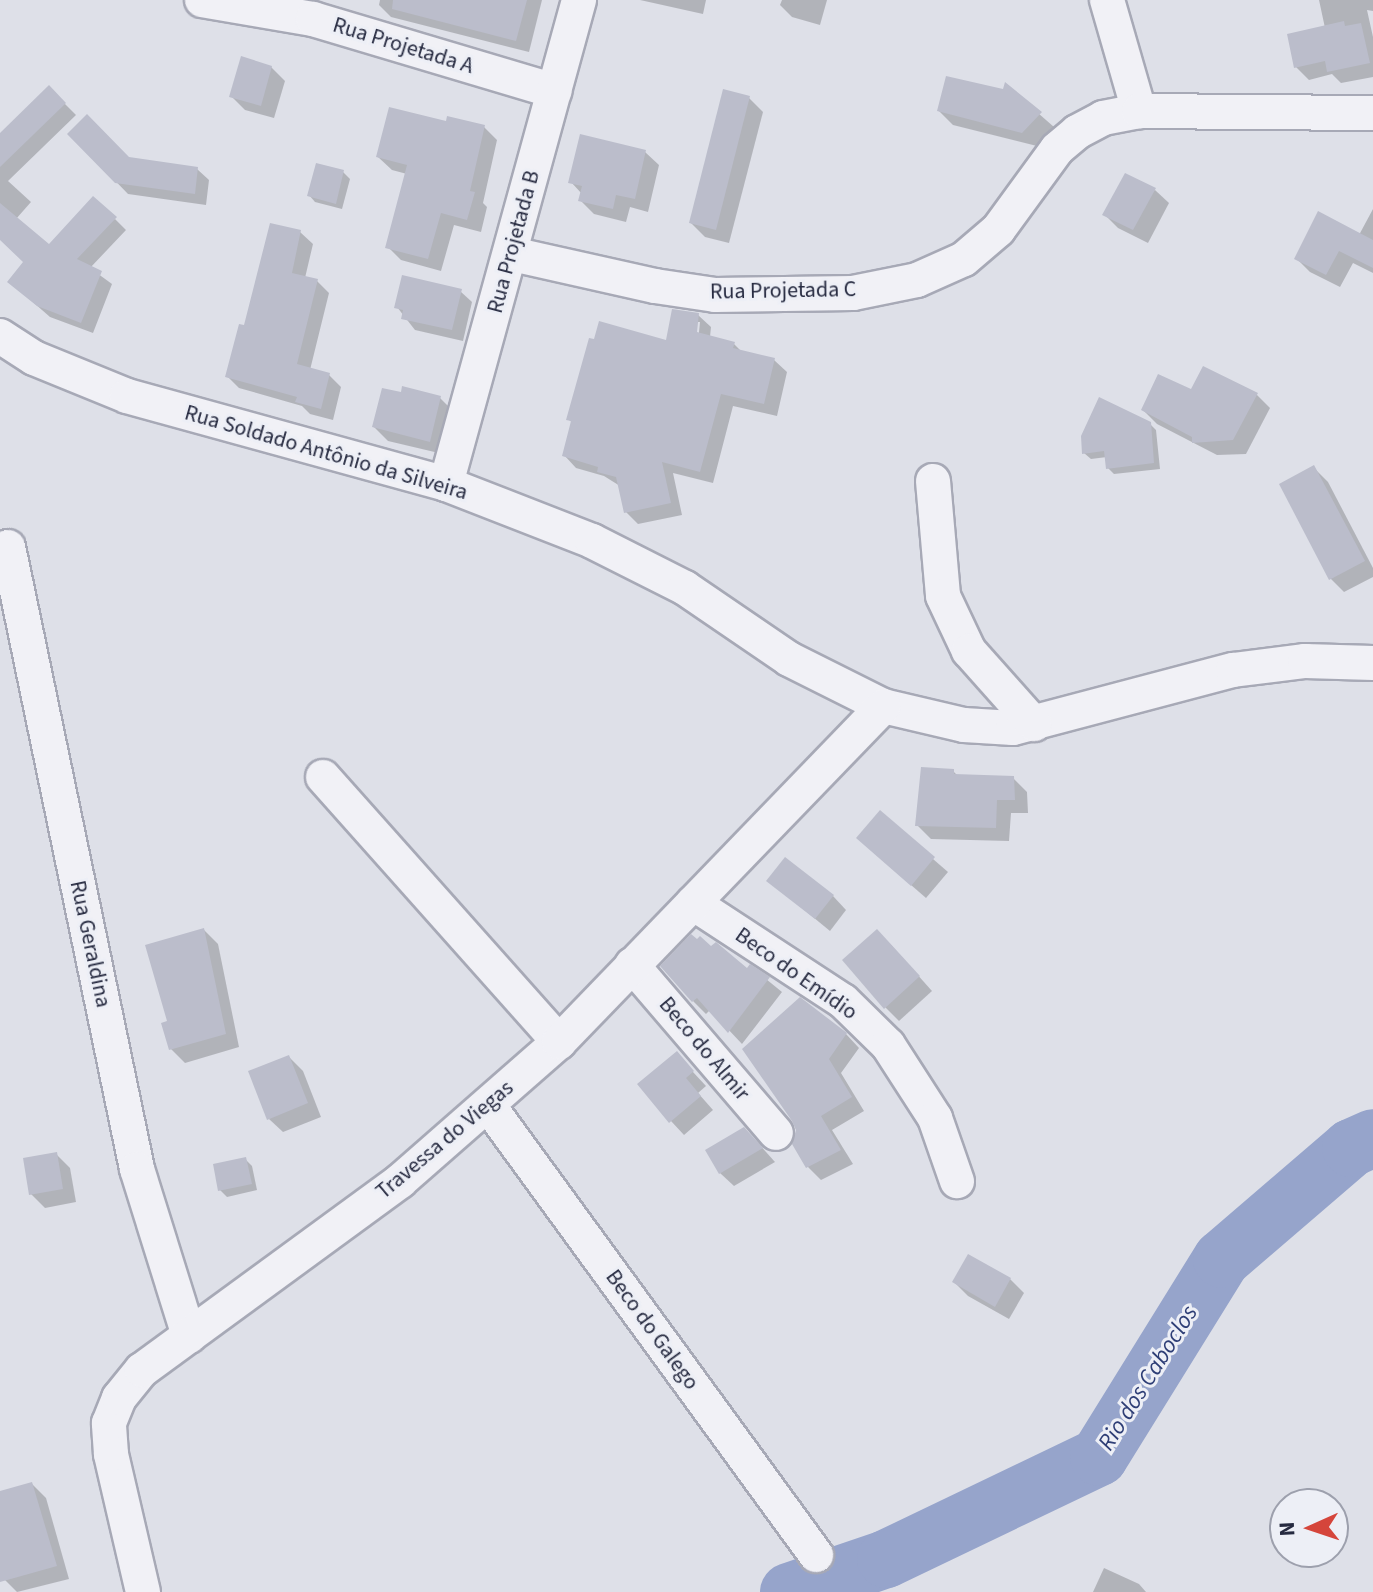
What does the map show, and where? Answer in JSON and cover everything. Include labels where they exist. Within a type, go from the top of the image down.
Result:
[{"type":"street","name":"Rua Projetada A","points":[[202,0],[313,19],[554,91]]},
{"type":"street","name":"Rua Projetada B","points":[[446,484],[512,254],[579,0]]},
{"type":"street","points":[[1107,0],[1139,111]]},
{"type":"street","name":"Rua Projetada C","points":[[512,254],[655,286],[715,295],[853,293],[917,280],[964,259],[998,230],[1057,149],[1077,132],[1103,118],[1139,111],[1373,113]]},
{"type":"street","name":"Rua Soldado Antônio da Silveira","points":[[0,336],[34,358],[127,396],[446,484],[592,541],[685,588],[789,659],[883,706],[964,725],[1013,728],[1233,670],[1305,661],[1373,663]]},
{"type":"street","points":[[933,481],[943,596],[969,651],[1034,724]]},
{"type":"street","name":"Rua Geraldina","points":[[8,547],[137,1169],[189,1336]]},
{"type":"street","name":"Travessa do Viegas","points":[[143,1592],[111,1454],[109,1423],[119,1398],[142,1370],[400,1181],[559,1042],[839,756],[883,706]]},
{"type":"street","points":[[323,777],[559,1042]]},
{"type":"street","name":"Beco do Emídio","points":[[693,903],[843,1001],[888,1045],[935,1118],[957,1181]]},
{"type":"street","name":"Beco do Almir","points":[[632,965],[776,1133]]},
{"type":"street","name":"Beco do Galego","points":[[488,1105],[816,1555]]},
{"type":"building","points":[[393,0],[527,0],[516,41],[392,9]]},
{"type":"building","points":[[1344,21],[1345,26],[1361,23],[1370,63],[1327,72],[1325,61],[1294,68],[1287,34]]},
{"type":"building","points":[[241,56],[272,66],[261,106],[229,97]]},
{"type":"building","points":[[946,76],[1003,89],[1005,82],[1042,112],[1022,133],[937,111]]},
{"type":"building","points":[[49,85],[66,103],[0,167],[0,133]]},
{"type":"building","points":[[723,89],[750,96],[716,230],[689,223]]},
{"type":"building","points":[[389,107],[446,121],[447,116],[485,125],[470,191],[475,192],[467,220],[441,213],[428,259],[385,248],[407,165],[376,157]]},
{"type":"building","points":[[87,114],[129,157],[198,167],[195,194],[115,183],[67,134]]},
{"type":"building","points":[[580,134],[646,150],[635,199],[616,195],[613,209],[578,201],[582,186],[568,183]]},
{"type":"building","points":[[316,163],[344,170],[336,204],[307,196]]},
{"type":"building","points":[[1125,173],[1156,188],[1133,230],[1102,215]]},
{"type":"building","points":[[93,196],[117,217],[77,259],[102,271],[81,323],[37,306],[7,282],[23,262],[0,240],[0,203],[49,244]]},
{"type":"building","points":[[1318,211],[1373,240],[1373,268],[1339,251],[1326,275],[1294,259]]},
{"type":"building","points":[[270,223],[301,230],[292,273],[318,279],[297,364],[330,373],[321,409],[295,402],[297,397],[225,377],[239,324],[244,325]]},
{"type":"building","points":[[402,275],[462,289],[452,330],[401,319],[403,310],[394,308]]},
{"type":"building","points":[[672,309],[699,313],[697,332],[735,342],[733,348],[775,358],[764,404],[721,394],[700,472],[662,462],[671,503],[624,513],[616,477],[597,472],[598,467],[562,456],[571,421],[566,420],[589,338],[594,339],[599,321],[666,340]]},
{"type":"building","points":[[1203,366],[1258,393],[1233,440],[1192,443],[1192,437],[1141,410],[1158,374],[1191,389]]},
{"type":"building","points":[[402,386],[441,396],[430,442],[372,427],[382,388],[401,392]]},
{"type":"building","points":[[1099,397],[1151,422],[1154,463],[1106,469],[1104,451],[1082,454],[1081,436]]},
{"type":"building","points":[[1314,465],[1365,561],[1329,580],[1279,484]]},
{"type":"building","points":[[921,767],[954,769],[954,774],[1014,776],[1015,800],[997,800],[996,828],[915,826]]},
{"type":"building","points":[[880,810],[935,857],[911,886],[856,838]]},
{"type":"building","points":[[785,857],[834,895],[815,919],[766,881]]},
{"type":"building","points":[[204,928],[226,1034],[169,1050],[161,1023],[167,1021],[145,945]]},
{"type":"building","points":[[877,929],[920,976],[884,1009],[842,960]]},
{"type":"building","points":[[691,934],[697,939],[700,936],[711,946],[716,942],[747,968],[750,964],[770,977],[728,1033],[697,998],[692,1002],[660,966]]},
{"type":"building","points":[[800,997],[847,1033],[829,1059],[852,1097],[821,1116],[841,1150],[806,1168],[792,1144],[796,1130],[792,1121],[742,1049]]},
{"type":"building","points":[[677,1051],[694,1071],[686,1078],[701,1096],[669,1123],[637,1084]]},
{"type":"building","points":[[289,1055],[308,1103],[267,1120],[248,1071]]},
{"type":"building","points":[[744,1127],[763,1148],[719,1174],[705,1150]]},
{"type":"building","points":[[57,1152],[63,1189],[29,1195],[23,1158]]},
{"type":"building","points":[[246,1157],[252,1184],[218,1191],[213,1164]]},
{"type":"building","points":[[968,1254],[1011,1278],[995,1307],[952,1282]]},
{"type":"building","points":[[32,1482],[57,1566],[0,1582],[0,1491]]},
{"type":"waterway","name":"Rio dos Caboclos","points":[[789,1592],[886,1559],[1099,1457],[1222,1259],[1351,1148],[1373,1138]]}]
